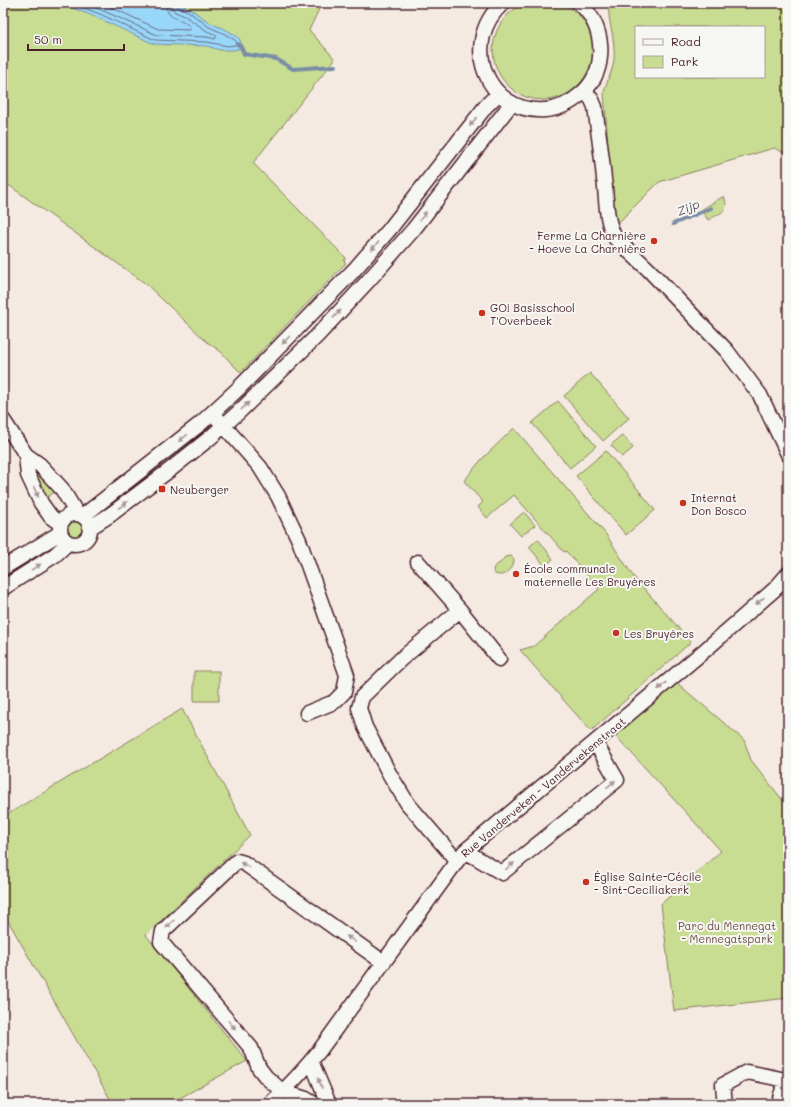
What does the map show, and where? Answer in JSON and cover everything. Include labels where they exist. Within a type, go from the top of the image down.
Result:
[{"type":"street","points":[[503,3],[490,17],[484,30],[481,43],[481,56],[484,70],[490,82],[499,93],[512,103],[521,107],[540,110],[560,107],[577,98],[592,82],[597,72],[600,61],[600,39],[597,28],[584,5]]},
{"type":"street","points":[[585,91],[595,107],[605,180],[608,222],[612,234],[648,269],[731,356],[760,395],[788,454]]},
{"type":"street","points":[[84,519],[213,413],[354,270],[389,230],[486,106],[499,93]]},
{"type":"street","points":[[3,588],[55,555],[63,533],[64,520],[67,516],[72,514],[84,519],[110,515],[171,469],[240,411],[311,341],[368,281],[413,230],[512,103]]},
{"type":"street","points":[[354,270],[368,281]]},
{"type":"street","points":[[213,413],[260,467],[278,496],[299,540],[347,675],[344,692],[334,702],[307,713]]},
{"type":"street","points":[[3,420],[26,455],[40,465],[62,489],[84,519],[90,533],[84,542],[73,545],[41,503],[28,475],[26,455]]},
{"type":"street","points":[[3,568],[63,533]]},
{"type":"street","points":[[418,562],[460,610],[499,659]]},
{"type":"street","name":"Rue Vanderveken - Vandervekenstraat","points":[[270,1104],[311,1061],[461,856],[775,588],[788,574]]},
{"type":"street","points":[[460,610],[401,659],[369,690],[362,697],[359,708],[364,728],[408,804],[461,856],[502,872],[617,780],[595,742]]},
{"type":"street","points":[[314,1104],[306,1098],[283,1092],[266,1077],[259,1068],[251,1048],[161,942],[163,931],[237,861],[244,863],[383,962]]},
{"type":"street","points":[[311,1061],[329,1104]]},
{"type":"street","points":[[725,1104],[723,1085],[747,1072],[787,1081],[778,1104]]},
{"type":"green space","points":[[543,0],[562,4],[578,15],[589,31],[593,50],[589,69],[578,85],[562,96],[543,100],[524,96],[508,85],[497,69],[493,50],[497,31],[508,15],[524,4]]},
{"type":"green space","points":[[3,3],[322,3],[309,30],[335,59],[253,163],[346,258],[344,261],[346,263],[242,371],[239,371],[220,351],[207,342],[146,284],[3,181]]},
{"type":"green space","points":[[609,3],[788,3],[788,154],[774,148],[659,182],[617,224],[613,207],[604,93],[614,62],[614,44]]},
{"type":"green space","points":[[724,196],[726,201],[725,209],[720,214],[708,220],[701,210]]},
{"type":"green space","points":[[590,373],[629,418],[603,441],[564,396]]},
{"type":"green space","points":[[558,401],[596,446],[570,468],[532,423]]},
{"type":"green space","name":"Les Bruyères","points":[[514,428],[605,533],[633,576],[691,642],[591,731],[520,650],[534,646],[599,589],[514,495],[487,518],[478,507],[483,502],[464,481],[481,460]]},
{"type":"green space","points":[[623,435],[633,448],[622,457],[611,445]]},
{"type":"green space","points":[[606,451],[655,510],[626,535],[576,476]]},
{"type":"green space","points":[[34,469],[56,491],[46,498],[33,470]]},
{"type":"green space","points":[[524,512],[535,525],[521,536],[510,524]]},
{"type":"green space","points":[[76,521],[80,522],[84,526],[84,534],[80,538],[76,539],[72,538],[68,534],[67,530],[68,526],[72,522]]},
{"type":"green space","points":[[538,539],[553,559],[545,566],[529,547]]},
{"type":"green space","points":[[511,556],[514,559],[514,563],[511,569],[502,575],[495,574],[493,571],[494,567],[505,557]]},
{"type":"green space","points":[[194,671],[219,671],[219,701],[194,701]]},
{"type":"green space","name":"Parc du Mennegat - Mennegatspark","points":[[677,683],[744,740],[751,760],[788,807],[788,998],[674,1011],[661,904],[721,851],[615,735]]},
{"type":"green space","points":[[182,709],[250,835],[146,935],[247,1061],[169,1104],[113,1104],[3,912],[3,817]]},
{"type":"water","points":[[60,3],[175,3],[189,8],[212,24],[225,29],[238,37],[241,42],[238,49],[234,50],[220,50],[207,46],[154,44],[98,18]]},
{"type":"waterway","points":[[237,44],[240,45],[244,54],[276,59],[293,69],[335,66]]},
{"type":"waterway","name":"Zijp","points":[[673,224],[711,208]]},
{"type":"place","name":"Ferme La Charnière - Hoeve La Charnière","points":[[654,241]]},
{"type":"place","name":"GO! Basisschool T'Overbeek","points":[[482,313]]},
{"type":"place","name":"Neuberger","points":[[162,489]]},
{"type":"place","name":"Internat Don Bosco","points":[[683,503]]},
{"type":"place","name":"École communale maternelle Les Bruyères","points":[[516,574]]},
{"type":"place","name":"Les Bruyères","points":[[616,633]]},
{"type":"place","name":"Église Sainte-Cécile - Sint-Ceciliakerk","points":[[586,882]]}]
